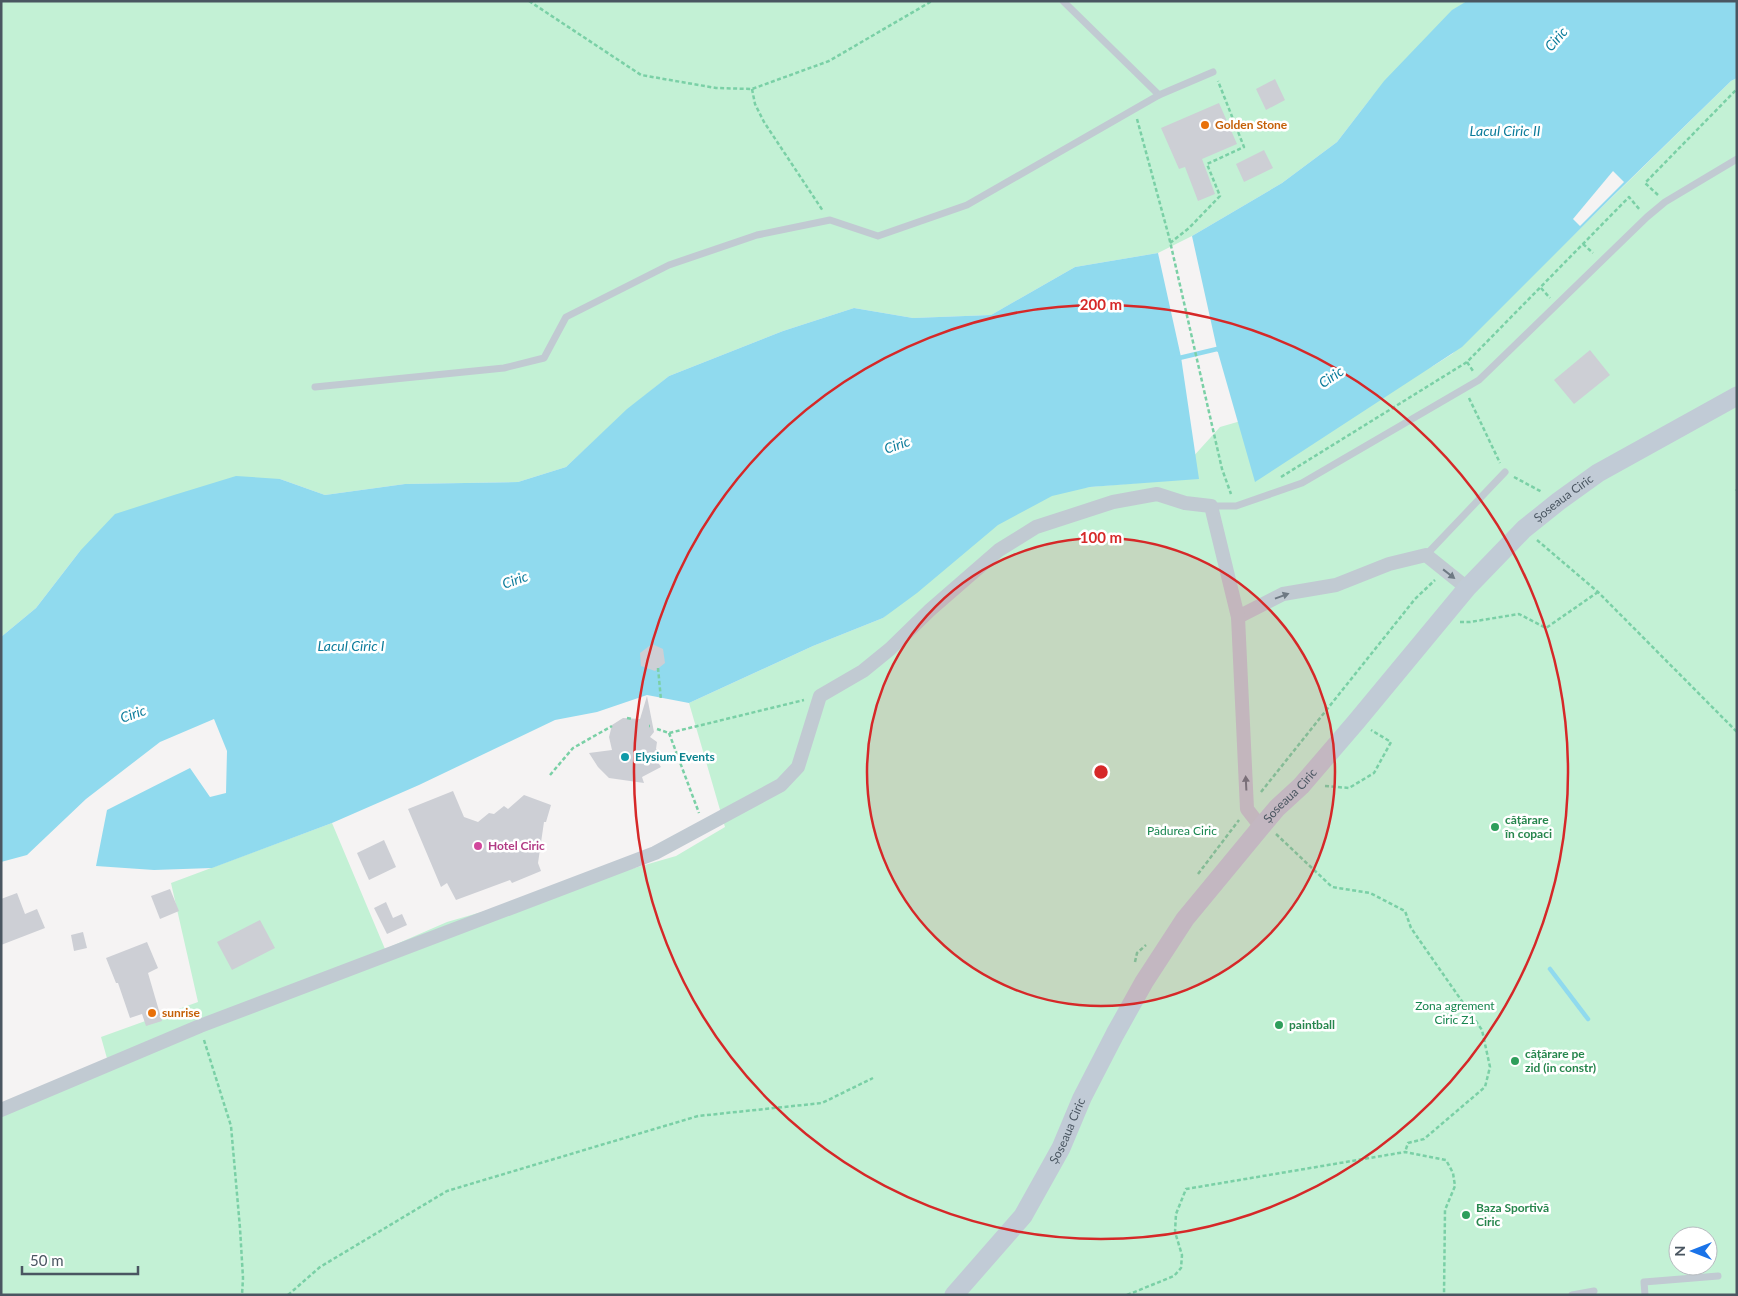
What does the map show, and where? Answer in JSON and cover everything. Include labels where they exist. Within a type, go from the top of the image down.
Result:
[{"type":"main road","name":"Șoseaua Ciric","points":[[954,1295],[1023,1216],[1061,1148],[1082,1098],[1115,1034],[1144,982],[1185,919],[1260,827],[1301,786],[1467,588],[1524,529],[1598,473],[1737,396]]},
{"type":"street","points":[[1,1110],[200,1026],[655,853],[781,785],[798,767],[820,696],[863,670],[890,649],[930,610],[999,550],[1036,527],[1113,502],[1157,494],[1185,503],[1211,506],[1238,617],[1247,809],[1260,827]]},
{"type":"street","points":[[1238,617],[1283,594],[1336,585],[1389,564],[1426,555],[1467,588]]},
{"type":"lane","points":[[1063,1],[1158,95]]},
{"type":"lane","points":[[315,387],[504,368],[544,358],[566,317],[669,265],[757,235],[830,220],[878,236],[967,205],[1158,95],[1213,72]]},
{"type":"lane","points":[[1211,506],[1236,506],[1302,483],[1479,380],[1647,217],[1666,202],[1737,159]]},
{"type":"lane","points":[[1426,555],[1505,472]]},
{"type":"lane","points":[[1645,1295],[1644,1282],[1718,1276]]},
{"type":"lane","points":[[1572,1295],[1594,1291]]},
{"type":"path","points":[[529,1],[641,75],[716,88],[752,89],[828,61],[932,1]]},
{"type":"path","points":[[1170,243],[1189,228],[1220,196],[1206,164],[1244,147],[1219,83]]},
{"type":"path","points":[[752,89],[755,104],[764,122],[799,177],[830,220]]},
{"type":"path","points":[[1666,202],[1645,183],[1737,89]]},
{"type":"path","points":[[1134,108],[1171,247],[1222,469],[1236,506]]},
{"type":"path","points":[[1275,481],[1467,362],[1629,197],[1647,217]]},
{"type":"path","points":[[1464,389],[1505,472],[1559,501]]},
{"type":"path","points":[[1524,529],[1598,592],[1737,732]]},
{"type":"path","points":[[1194,880],[1247,809],[1415,599],[1436,580]]},
{"type":"path","points":[[1439,622],[1470,622],[1519,614],[1546,628],[1598,592]]},
{"type":"path","points":[[658,668],[661,700]]},
{"type":"path","points":[[657,729],[669,733],[820,696]]},
{"type":"path","points":[[627,718],[632,718]]},
{"type":"path","points":[[1301,786],[1349,788],[1374,773],[1391,742],[1356,722]]},
{"type":"path","points":[[550,776],[573,748],[612,726]]},
{"type":"path","points":[[669,733],[704,825]]},
{"type":"path","points":[[1277,808],[1276,835],[1332,887],[1370,893],[1405,911],[1411,928],[1482,1030],[1490,1067],[1485,1087],[1424,1139],[1408,1144],[1405,1152]]},
{"type":"path","points":[[1134,968],[1137,953],[1150,941]]},
{"type":"path","points":[[200,1026],[231,1126],[240,1228],[243,1278],[242,1295]]},
{"type":"path","points":[[288,1295],[320,1267],[447,1191],[698,1116],[822,1102],[873,1078]]},
{"type":"path","points":[[1127,1295],[1174,1276],[1181,1268],[1182,1255],[1175,1232],[1176,1214],[1186,1189],[1405,1152],[1446,1160],[1453,1173],[1456,1186],[1445,1210],[1444,1295]]},
{"type":"green space","points":[[1,1],[1474,1],[1371,98],[1337,142],[1282,183],[1192,236],[1158,253],[1075,267],[991,315],[913,318],[854,308],[783,331],[669,376],[627,410],[566,467],[518,482],[405,484],[325,495],[280,479],[80,551],[36,608],[1,637]]},
{"type":"green space","name":"Pădurea Ciric","points":[[1737,78],[1737,1295],[1,1295],[1,1104],[110,1069],[101,1037],[198,1002],[171,883],[332,823],[385,949],[447,922],[676,856],[725,827],[689,703],[813,646],[883,618],[970,540],[1045,493],[1172,480],[1220,427],[1433,366],[1452,354],[1731,81]]},
{"type":"water","name":"Lacul Ciric II","points":[[1467,1],[1737,1],[1737,78],[1731,81],[1615,194],[1462,347],[1255,482],[1217,349],[1192,236],[1282,183],[1337,142],[1384,81],[1452,10]]},
{"type":"water","name":"Lacul Ciric I","points":[[1158,253],[1181,357],[1199,479],[1090,487],[1052,496],[998,525],[917,593],[883,618],[813,646],[689,703],[647,695],[597,712],[555,720],[419,785],[332,823],[212,868],[154,870],[96,866],[107,810],[190,768],[210,797],[226,793],[227,751],[214,719],[160,742],[86,799],[27,855],[1,862],[1,637],[36,608],[80,551],[115,514],[236,476],[280,479],[325,495],[405,484],[518,482],[566,467],[627,409],[669,376],[783,331],[854,308],[913,318],[991,315],[1075,267]]},
{"type":"pier","points":[[1613,171],[1624,182],[1580,226],[1573,219]]},
{"type":"building","points":[[1275,79],[1285,100],[1266,110],[1256,89]]},
{"type":"building","points":[[1219,103],[1237,144],[1202,159],[1215,194],[1198,201],[1185,167],[1179,169],[1161,128]]},
{"type":"building","points":[[1264,150],[1273,168],[1244,182],[1236,164]]},
{"type":"building","points":[[1590,350],[1610,375],[1574,404],[1554,380]]},
{"type":"building","points":[[652,644],[663,649],[665,663],[655,671],[641,666],[640,653]]},
{"type":"building","name":"Elysium Events","points":[[647,696],[654,732],[650,737],[657,742],[656,749],[660,752],[657,761],[661,767],[642,777],[644,783],[609,778],[598,767],[589,753],[612,750],[609,737],[612,725],[623,718],[640,719]]},
{"type":"building","points":[[453,791],[464,817],[478,822],[489,813],[494,814],[504,806],[508,809],[524,795],[551,805],[546,822],[544,822],[538,863],[541,871],[512,883],[510,880],[456,900],[447,883],[441,887],[408,809]]},
{"type":"building","points":[[384,840],[396,867],[369,880],[357,853]]},
{"type":"building","points":[[170,889],[179,911],[160,919],[151,896]]},
{"type":"building","points":[[17,893],[25,914],[37,909],[45,928],[1,945],[1,899]]},
{"type":"building","points":[[386,902],[393,918],[402,914],[407,925],[387,934],[374,908]]},
{"type":"building","points":[[260,920],[275,948],[232,970],[217,942]]},
{"type":"building","points":[[83,932],[87,948],[74,951],[71,935]]},
{"type":"building","points":[[147,942],[158,968],[148,973],[162,1021],[146,1026],[142,1014],[130,1018],[118,983],[116,983],[106,958]]},
{"type":"waterway","name":"Ciric","points":[[1175,359],[1217,349],[1221,351]]},
{"type":"waterway","points":[[1550,969],[1588,1019]]},
{"type":"place","name":"Golden Stone","points":[[1205,125]]},
{"type":"place","name":"Elysium Events","points":[[625,757]]},
{"type":"place","name":"cățărare în copaci","points":[[1495,827]]},
{"type":"place","name":"Hotel Ciric","points":[[478,846]]},
{"type":"place","name":"sunrise","points":[[152,1013]]},
{"type":"place","name":"paintball","points":[[1279,1025]]},
{"type":"place","name":"cățărare pe zid (in constr)","points":[[1515,1061]]},
{"type":"place","name":"Baza Sportivă Ciric","points":[[1466,1215]]},
{"type":"park label","name":"Zona agrement Ciric Z1","points":[[1455,1013]]}]
